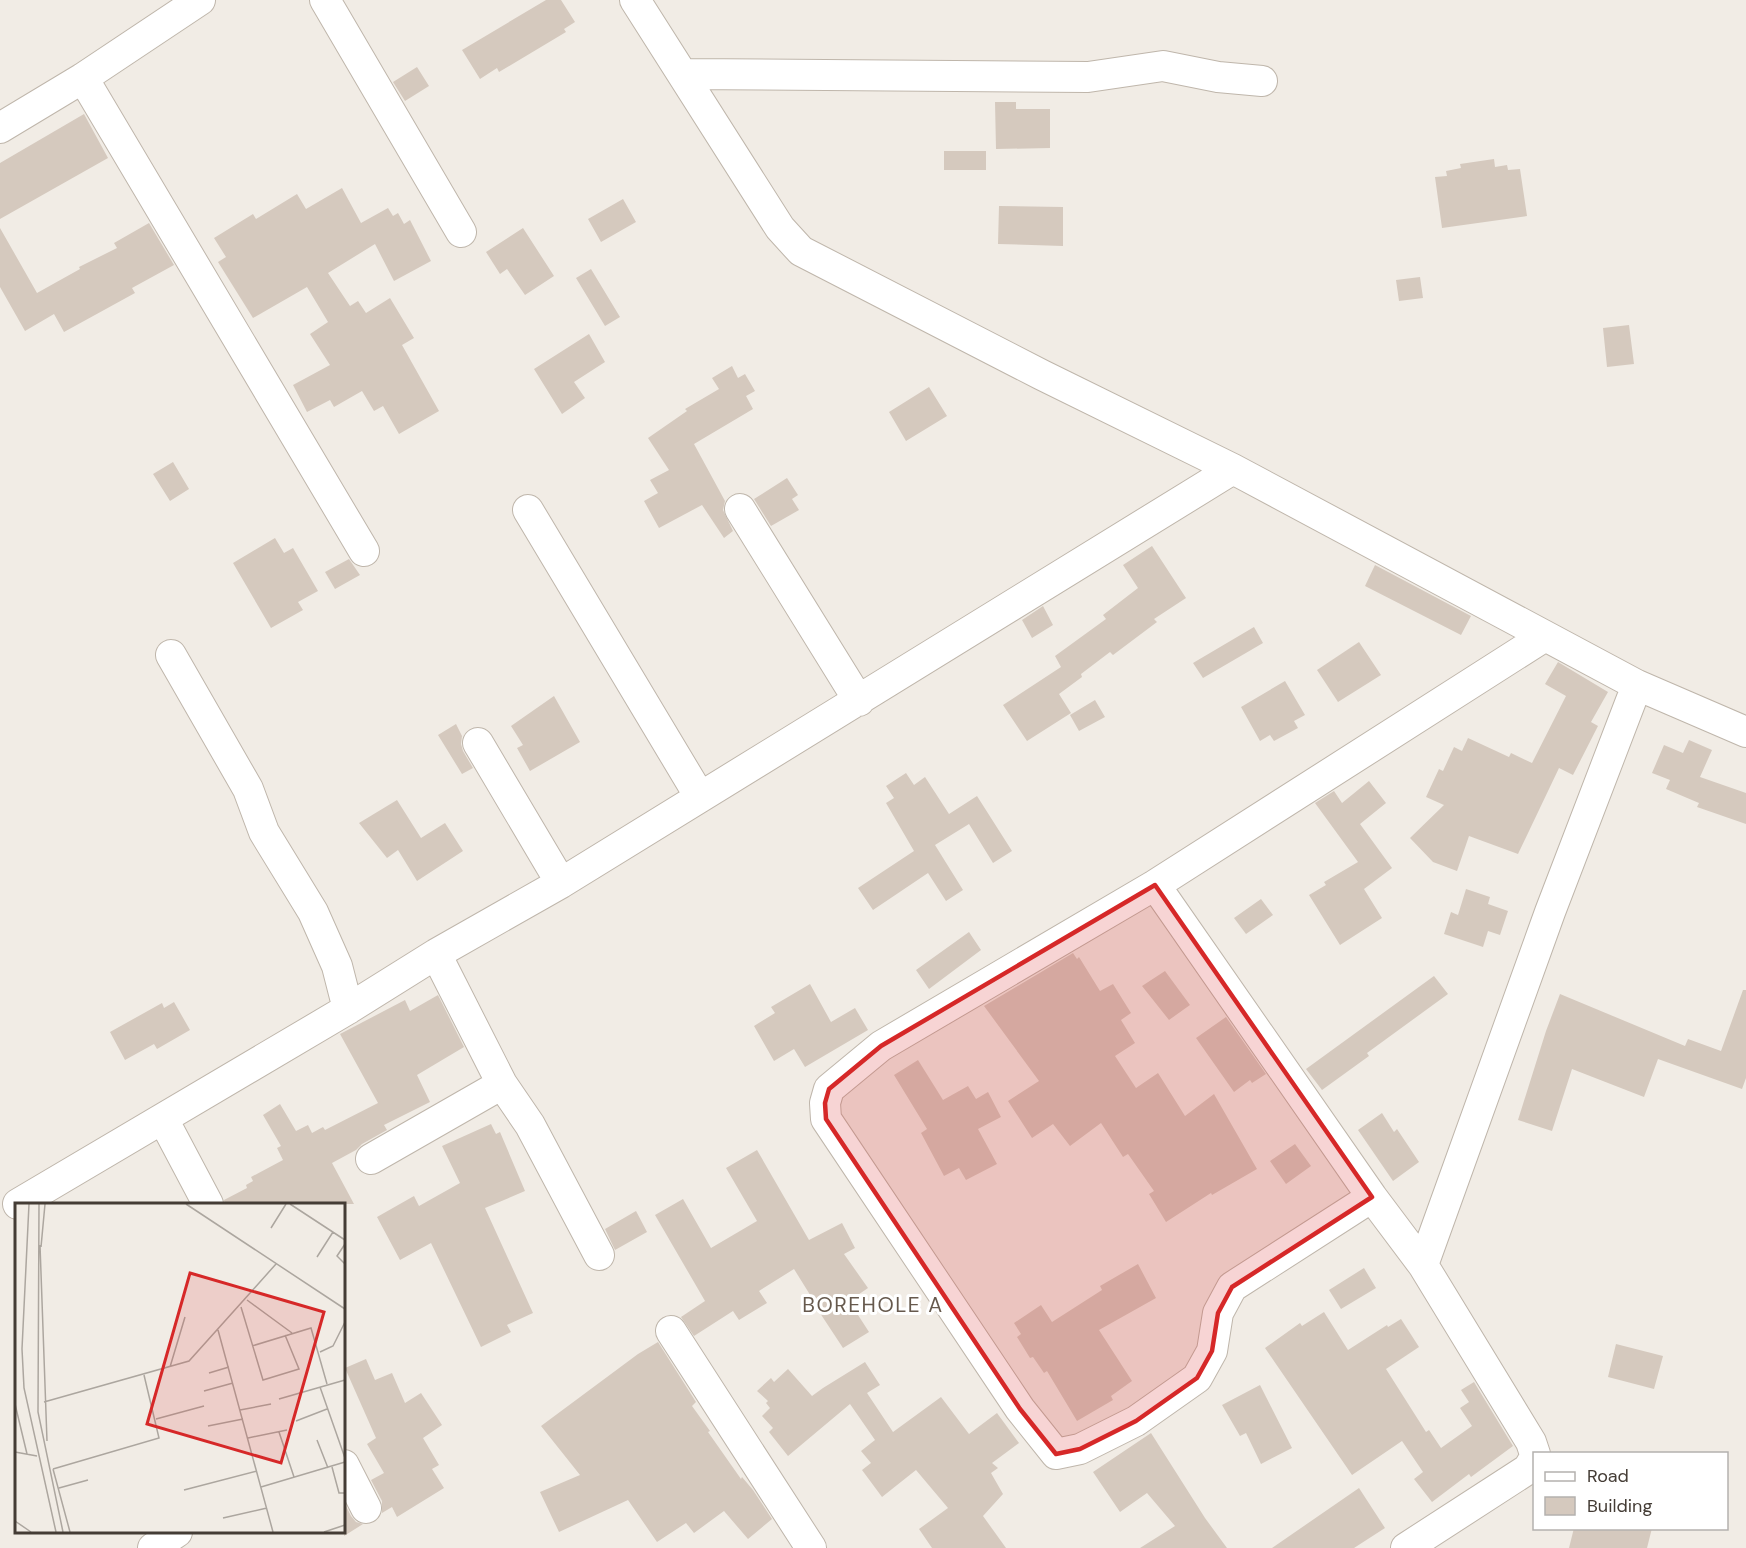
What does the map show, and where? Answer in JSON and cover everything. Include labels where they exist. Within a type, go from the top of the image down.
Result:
[{"type":"street","points":[[0,128],[83,78],[201,0]]},
{"type":"street","points":[[325,0],[461,232]]},
{"type":"street","points":[[635,0],[780,228],[801,251],[1042,375],[1233,469],[1637,685],[1746,732]]},
{"type":"street","points":[[682,74],[1088,77],[1162,66],[1218,77],[1262,81]]},
{"type":"street","points":[[83,78],[364,551]]},
{"type":"street","points":[[20,1203],[348,1009],[436,954],[561,883],[1233,469]]},
{"type":"street","points":[[740,509],[859,700]]},
{"type":"street","points":[[528,510],[700,796]]},
{"type":"street","points":[[1372,1197],[1232,1287],[1218,1313],[1212,1352],[1197,1378],[1136,1421],[1080,1449],[1056,1454],[1020,1409],[826,1119],[825,1103],[829,1089],[880,1046],[1155,885],[1545,636]]},
{"type":"street","points":[[171,655],[248,789],[264,832],[312,912],[337,966],[348,1009]]},
{"type":"street","points":[[1423,1265],[1550,912],[1637,685]]},
{"type":"street","points":[[478,743],[561,883]]},
{"type":"street","points":[[1155,885],[1372,1197],[1423,1265],[1532,1442],[1534,1452]]},
{"type":"street","points":[[436,954],[502,1084],[530,1125],[599,1255]]},
{"type":"street","points":[[371,1160],[502,1084]]},
{"type":"street","points":[[163,1119],[207,1203]]},
{"type":"street","points":[[0,1215],[15,1206]]},
{"type":"street","points":[[671,1331],[811,1548]]},
{"type":"street","points":[[1406,1548],[1528,1469],[1533,1461]]},
{"type":"street","points":[[345,1467],[366,1508]]},
{"type":"street","points":[[153,1548],[176,1533]]},
{"type":"highlighted area","points":[[1155,885],[1372,1197],[1232,1287],[1218,1313],[1212,1351],[1197,1378],[1136,1421],[1080,1449],[1056,1454],[1020,1409],[826,1119],[825,1103],[829,1089],[881,1046]]},
{"type":"building","points":[[546,0],[561,0],[575,22],[564,29],[566,32],[499,72],[497,68],[480,79],[462,50]]},
{"type":"building","points":[[417,67],[429,86],[405,101],[393,82]]},
{"type":"building","points":[[995,102],[1016,102],[1016,109],[1050,109],[1050,148],[996,149]]},
{"type":"building","points":[[84,114],[108,158],[0,219],[0,163]]},
{"type":"building","points":[[944,151],[986,151],[986,170],[944,170]]},
{"type":"building","points":[[1494,159],[1495,167],[1507,165],[1508,170],[1520,169],[1527,216],[1442,228],[1435,177],[1447,176],[1446,171],[1461,168],[1460,164]]},
{"type":"building","points":[[342,188],[361,223],[388,208],[393,216],[398,213],[404,224],[410,220],[431,261],[394,281],[375,244],[328,273],[350,306],[358,301],[366,313],[390,298],[414,338],[402,345],[439,411],[399,434],[383,406],[374,411],[362,391],[334,407],[330,400],[307,412],[293,385],[330,365],[310,334],[328,322],[307,287],[253,318],[218,262],[226,257],[214,238],[253,214],[256,219],[297,194],[306,209]]},
{"type":"building","points":[[623,199],[636,222],[601,242],[588,219]]},
{"type":"building","points":[[999,206],[1063,207],[1063,246],[998,244]]},
{"type":"building","points":[[149,223],[174,265],[132,288],[135,293],[64,332],[54,314],[25,331],[0,287],[0,228],[37,293],[80,269],[79,267],[117,248],[114,243]]},
{"type":"building","points":[[523,228],[554,276],[525,295],[507,269],[500,274],[486,252]]},
{"type":"building","points":[[591,269],[620,317],[605,326],[576,278]]},
{"type":"building","points":[[1420,277],[1423,298],[1399,301],[1396,280]]},
{"type":"building","points":[[1629,325],[1634,364],[1607,367],[1603,328]]},
{"type":"building","points":[[589,334],[605,362],[574,382],[585,398],[562,414],[534,369]]},
{"type":"building","points":[[732,366],[738,378],[745,374],[755,391],[746,396],[753,409],[694,444],[725,501],[723,510],[733,531],[724,538],[702,505],[659,528],[644,501],[658,493],[650,480],[669,470],[648,438],[687,411],[685,409],[719,389],[712,378]]},
{"type":"building","points":[[929,387],[947,416],[906,441],[889,412]]},
{"type":"building","points":[[173,462],[189,489],[170,501],[153,474]]},
{"type":"building","points":[[787,478],[798,495],[792,499],[799,510],[771,526],[754,499]]},
{"type":"building","points":[[275,538],[284,553],[293,548],[318,591],[298,602],[303,610],[271,628],[233,563]]},
{"type":"building","points":[[1152,546],[1186,598],[1154,619],[1157,622],[1113,655],[1110,652],[1081,674],[1082,677],[1059,694],[1071,713],[1027,741],[1003,705],[1061,667],[1055,656],[1106,619],[1103,615],[1138,588],[1123,565]]},
{"type":"building","points":[[349,559],[360,575],[335,589],[325,572]]},
{"type":"building","points":[[1375,565],[1471,616],[1461,635],[1365,586]]},
{"type":"building","points":[[1043,606],[1053,625],[1032,638],[1022,620]]},
{"type":"building","points":[[1254,627],[1263,643],[1203,678],[1193,663]]},
{"type":"building","points":[[1359,642],[1381,675],[1338,702],[1317,670]]},
{"type":"building","points":[[1558,662],[1608,692],[1591,722],[1598,726],[1573,775],[1559,768],[1518,854],[1469,836],[1457,871],[1433,862],[1410,838],[1444,805],[1426,797],[1439,769],[1443,771],[1454,747],[1462,751],[1468,738],[1509,757],[1511,753],[1532,763],[1566,696],[1545,684]]},
{"type":"building","points":[[1285,681],[1305,715],[1294,721],[1298,728],[1274,741],[1270,735],[1260,741],[1241,707]]},
{"type":"building","points":[[554,696],[580,742],[530,771],[517,748],[523,745],[511,726]]},
{"type":"building","points":[[1095,700],[1105,717],[1079,731],[1070,715]]},
{"type":"building","points":[[456,724],[462,736],[463,751],[473,768],[462,774],[438,735]]},
{"type":"building","points":[[1689,740],[1712,750],[1700,777],[1746,793],[1746,824],[1697,807],[1699,803],[1666,789],[1670,780],[1652,773],[1664,745],[1683,753]]},
{"type":"building","points":[[906,773],[914,785],[925,777],[949,814],[977,796],[1012,851],[993,863],[969,824],[935,845],[963,890],[946,901],[928,873],[873,910],[858,888],[914,851],[886,803],[894,798],[886,786]]},
{"type":"building","points":[[1369,781],[1386,803],[1360,824],[1392,868],[1364,889],[1382,918],[1340,945],[1309,895],[1326,885],[1324,882],[1358,862],[1315,803],[1334,791],[1342,803]]},
{"type":"building","points":[[397,800],[421,838],[445,823],[463,851],[417,881],[398,850],[387,858],[359,823]]},
{"type":"building","points":[[1466,889],[1490,897],[1488,904],[1508,911],[1500,935],[1488,931],[1483,947],[1444,934],[1451,912],[1458,915]]},
{"type":"building","points":[[1261,899],[1273,915],[1246,934],[1234,918]]},
{"type":"building","points":[[969,932],[981,950],[929,989],[916,970]]},
{"type":"building","points":[[1073,953],[1077,959],[1079,957],[1100,991],[1113,984],[1131,1013],[1121,1020],[1135,1043],[1115,1056],[1136,1088],[1158,1073],[1185,1116],[1214,1094],[1257,1169],[1212,1195],[1211,1193],[1166,1222],[1149,1194],[1154,1191],[1128,1154],[1123,1157],[1101,1123],[1070,1146],[1053,1124],[1032,1138],[1008,1101],[1039,1081],[984,1006]]},
{"type":"building","points":[[1165,971],[1190,1005],[1169,1020],[1142,986]]},
{"type":"building","points":[[1434,976],[1448,994],[1367,1053],[1369,1056],[1322,1090],[1306,1069]]},
{"type":"building","points":[[810,984],[831,1022],[855,1008],[868,1030],[805,1067],[794,1049],[774,1061],[754,1026],[775,1013],[771,1007]]},
{"type":"building","points":[[1743,990],[1746,990],[1746,1078],[1742,1089],[1658,1059],[1644,1097],[1572,1069],[1552,1131],[1518,1120],[1560,994],[1685,1046],[1688,1039],[1721,1051]]},
{"type":"building","points":[[438,995],[464,1047],[417,1075],[430,1102],[384,1125],[387,1130],[332,1163],[354,1204],[225,1203],[224,1200],[247,1188],[246,1185],[253,1181],[251,1177],[283,1160],[277,1148],[281,1146],[263,1115],[280,1104],[296,1131],[308,1125],[312,1133],[323,1127],[325,1130],[378,1103],[340,1034],[405,1000],[410,1011]]},
{"type":"building","points":[[174,1002],[190,1030],[157,1049],[154,1044],[125,1060],[110,1032],[162,1003],[164,1008]]},
{"type":"building","points":[[1226,1017],[1266,1074],[1252,1083],[1250,1080],[1234,1092],[1196,1038]]},
{"type":"building","points":[[918,1060],[943,1100],[968,1086],[976,1099],[988,1092],[1001,1117],[978,1129],[997,1164],[966,1180],[959,1168],[944,1176],[921,1133],[927,1129],[894,1075]]},
{"type":"building","points":[[1382,1113],[1394,1132],[1397,1129],[1419,1162],[1393,1181],[1358,1130]]},
{"type":"building","points":[[491,1124],[496,1134],[500,1132],[525,1191],[485,1208],[533,1313],[507,1325],[511,1332],[481,1347],[431,1243],[400,1260],[377,1217],[414,1196],[419,1206],[460,1183],[442,1146]]},
{"type":"building","points":[[1295,1144],[1311,1166],[1286,1184],[1270,1161]]},
{"type":"building","points":[[757,1150],[809,1240],[842,1223],[855,1248],[844,1254],[868,1288],[849,1301],[869,1332],[843,1348],[794,1269],[759,1291],[767,1303],[739,1320],[733,1311],[694,1336],[681,1317],[705,1301],[655,1215],[683,1199],[711,1248],[757,1221],[726,1168]]},
{"type":"building","points":[[636,1211],[647,1232],[615,1250],[605,1229]]},
{"type":"building","points":[[1138,1264],[1156,1298],[1099,1330],[1132,1381],[1111,1396],[1113,1400],[1077,1421],[1047,1371],[1044,1373],[1033,1357],[1030,1358],[1017,1337],[1021,1334],[1014,1323],[1041,1305],[1052,1322],[1102,1290],[1100,1286]]},
{"type":"building","points":[[1364,1268],[1376,1288],[1341,1309],[1329,1290]]},
{"type":"building","points":[[1324,1312],[1348,1350],[1387,1325],[1388,1327],[1401,1319],[1419,1347],[1386,1369],[1426,1432],[1429,1430],[1441,1448],[1472,1426],[1460,1408],[1469,1402],[1461,1390],[1474,1382],[1513,1446],[1471,1477],[1469,1474],[1432,1502],[1414,1479],[1423,1472],[1402,1441],[1352,1475],[1265,1348],[1300,1323],[1302,1326]]},
{"type":"building","points":[[658,1342],[696,1402],[692,1406],[710,1431],[708,1432],[741,1479],[742,1477],[753,1490],[772,1519],[748,1539],[724,1511],[694,1533],[686,1523],[657,1542],[628,1500],[559,1532],[540,1492],[580,1475],[541,1426],[638,1354]]},
{"type":"building","points":[[1616,1344],[1663,1356],[1654,1389],[1608,1377]]},
{"type":"building","points":[[366,1359],[375,1380],[392,1373],[405,1403],[421,1393],[442,1425],[423,1438],[439,1465],[432,1469],[444,1488],[397,1517],[392,1507],[382,1513],[382,1501],[371,1480],[384,1473],[367,1444],[376,1438],[345,1368]]},
{"type":"building","points":[[865,1362],[880,1385],[867,1393],[893,1432],[941,1397],[969,1434],[997,1413],[1019,1443],[992,1463],[998,1468],[991,1473],[1003,1494],[983,1516],[1006,1548],[932,1548],[919,1529],[948,1508],[916,1470],[882,1497],[862,1470],[871,1463],[861,1451],[875,1440],[850,1404],[788,1456],[769,1432],[773,1428],[762,1416],[770,1408],[766,1403],[768,1401],[757,1391],[771,1378],[774,1382],[788,1369],[812,1396]]},
{"type":"building","points":[[1260,1385],[1292,1448],[1261,1464],[1246,1433],[1240,1436],[1222,1405]]},
{"type":"building","points":[[1151,1433],[1205,1518],[1227,1548],[1140,1548],[1175,1526],[1147,1493],[1120,1512],[1093,1472]]},
{"type":"building","points":[[1359,1488],[1385,1528],[1354,1548],[1272,1548]]},
{"type":"building","points":[[345,1504],[356,1522],[363,1524],[344,1536]]},
{"type":"building","points":[[1574,1530],[1652,1530],[1647,1548],[1569,1548]]},
{"type":"district","name":"BOREHOLE A","points":[[873,1305]]}]
